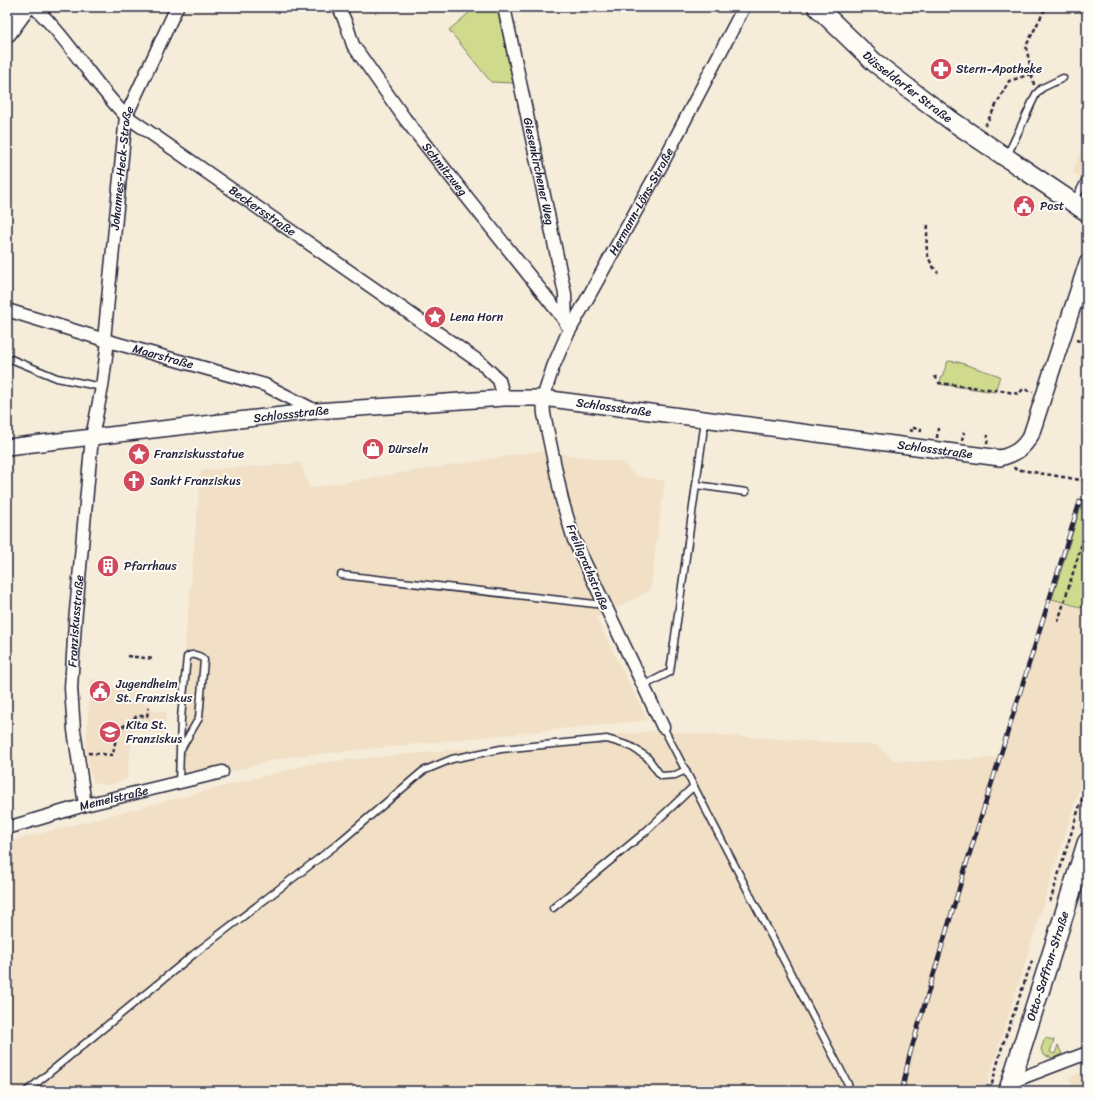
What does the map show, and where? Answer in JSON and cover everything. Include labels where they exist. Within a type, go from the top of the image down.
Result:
[{"type":"main road","points":[[7,33],[26,7]]},
{"type":"main road","name":"Düsseldorfer Straße","points":[[817,7],[874,62],[908,88],[978,138],[1082,202]]},
{"type":"main road","name":"Otto-Saffran-Straße","points":[[1010,1087],[1087,842]]},
{"type":"street","name":"Beckersstraße","points":[[34,7],[59,34],[109,98],[126,116],[481,363],[499,380],[504,398]]},
{"type":"street","name":"Johannes-Heck-Straße","points":[[92,437],[102,387],[126,116],[177,7]]},
{"type":"street","name":"Schmitzweg","points":[[339,7],[347,26],[352,45],[405,119],[566,322]]},
{"type":"street","name":"Giesenkirchener Weg","points":[[504,7],[565,294],[566,337]]},
{"type":"street","name":"Hermann-Löns-Straße","points":[[543,398],[553,367],[566,337],[662,164],[744,7]]},
{"type":"street","points":[[1011,455],[1019,451],[1030,435],[1045,395],[1087,263]]},
{"type":"street","name":"Maarstraße","points":[[7,310],[106,341],[265,385],[316,411]]},
{"type":"street","name":"Schlossstraße","points":[[7,447],[316,411],[504,398],[543,398],[705,418],[985,457],[1000,458],[1011,455]]},
{"type":"street","name":"Freiligrathstraße","points":[[543,398],[544,414],[562,500],[574,540],[663,727]]},
{"type":"street","name":"Franziskusstraße","points":[[85,805],[74,730],[71,688],[82,532],[92,452],[92,437]]},
{"type":"street","name":"Memelstraße","points":[[7,828],[85,805],[179,784],[222,772]]},
{"type":"street","points":[[1010,1087],[1087,1053]]},
{"type":"lane","points":[[1007,157],[1036,94],[1042,88],[1063,78]]},
{"type":"lane","points":[[1082,202],[1087,177]]},
{"type":"lane","points":[[11,359],[57,378],[102,387]]},
{"type":"lane","points":[[644,686],[670,672],[705,418]]},
{"type":"lane","points":[[696,485],[746,492]]},
{"type":"lane","points":[[341,575],[604,605]]},
{"type":"lane","points":[[179,784],[181,718],[187,657],[190,655],[197,655],[204,660],[199,718],[181,749]]},
{"type":"lane","points":[[663,727],[848,1084],[850,1091]]},
{"type":"lane","points":[[27,1091],[194,954],[335,846],[423,771],[452,759],[501,749],[607,739],[630,746],[647,758],[661,776],[675,776],[686,770]]},
{"type":"lane","points":[[553,908],[644,833],[694,786]]},
{"type":"path","points":[[1036,94],[1026,46],[1046,7]]},
{"type":"path","points":[[978,138],[1009,81],[1031,74]]},
{"type":"path","points":[[928,224],[926,247],[931,265],[938,274]]},
{"type":"path","points":[[935,376],[939,383],[1004,390],[1019,394],[1023,389],[1045,395]]},
{"type":"path","points":[[909,430],[913,428]]},
{"type":"path","points":[[1011,455],[1015,469],[1087,481]]},
{"type":"path","points":[[1058,622],[1087,527]]},
{"type":"path","points":[[127,656],[154,659]]},
{"type":"path","points":[[78,752],[113,756],[117,731],[137,716],[147,716],[149,707]]},
{"type":"path","points":[[1050,904],[1087,782]]},
{"type":"path","points":[[990,1091],[1004,1042],[1033,957]]},
{"type":"shaded area","points":[[1087,139],[1087,180],[1072,172]]},
{"type":"shaded area","points":[[539,451],[622,462],[634,475],[665,481],[650,591],[596,618],[648,720],[280,758],[172,788],[201,470],[301,463],[309,488]]},
{"type":"shaded area","points":[[1049,599],[1087,610],[1087,764],[985,1091],[7,1091],[7,842],[315,763],[653,731],[877,745],[893,760],[915,762],[1001,757]]},
{"type":"shaded area","name":"Kita St. Franziskus","points":[[90,679],[108,681],[107,686],[135,689],[134,702],[149,704],[149,710],[167,712],[164,734],[133,730],[127,779],[110,785],[94,783],[86,750]]},
{"type":"shaded area","points":[[1087,1070],[1087,1091],[1074,1091],[1069,1078]]},
{"type":"green space","points":[[476,7],[497,7],[513,83],[491,82],[449,30]]},
{"type":"green space","points":[[948,361],[958,362],[1000,376],[995,392],[939,384]]},
{"type":"green space","points":[[1087,487],[1087,609],[1052,599]]},
{"type":"green space","points":[[1045,1038],[1054,1040],[1050,1052],[1055,1054],[1058,1045],[1062,1054],[1053,1058],[1043,1055],[1041,1049]]},
{"type":"railway","points":[[902,1091],[909,1057],[967,862],[1080,501]]},
{"type":"place","name":"Stern-Apotheke","points":[[941,69]]},
{"type":"place","name":"Post","points":[[1024,206]]},
{"type":"place","name":"Lena Horn","points":[[435,317]]},
{"type":"place","name":"Dürseln","points":[[373,449]]},
{"type":"place","name":"Franziskusstatue","points":[[139,454]]},
{"type":"place","name":"Sankt Franziskus","points":[[134,481]]},
{"type":"place","name":"Pfarrhaus","points":[[108,566]]},
{"type":"place","name":"Jugendheim St. Franziskus","points":[[100,691]]},
{"type":"place","name":"Kita St. Franziskus","points":[[110,732]]}]
